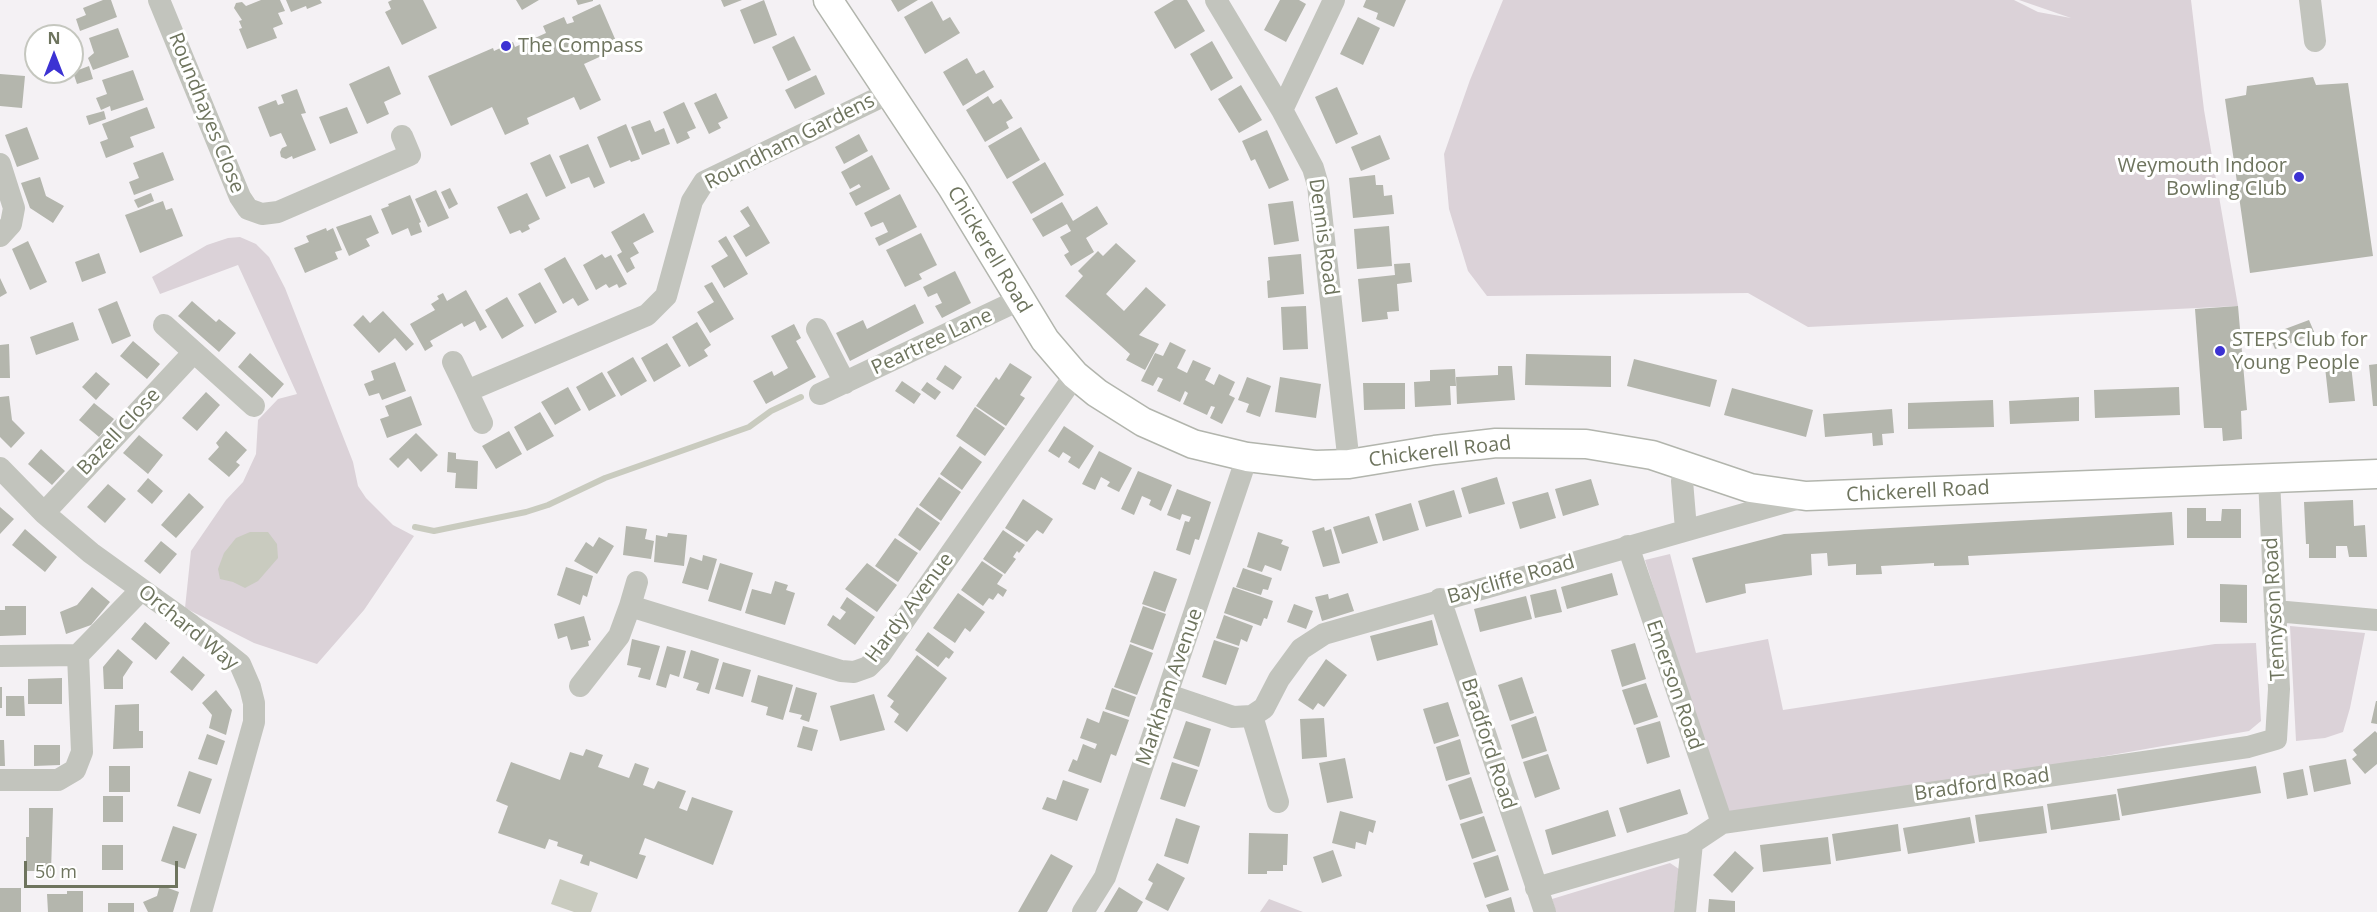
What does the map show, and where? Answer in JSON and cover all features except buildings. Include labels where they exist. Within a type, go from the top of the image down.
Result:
[{"type":"main road","name":"Chickerell Road","points":[[828,0],[952,188],[1045,340],[1076,375],[1120,409],[1151,426],[1193,444],[1247,457],[1315,465],[1349,464],[1466,446],[1566,442],[1607,446],[1652,455],[1750,488],[1806,496],[1852,496],[2172,480],[2269,480],[2377,474]]},
{"type":"street","name":"Roundhayes Close","points":[[159,0],[240,197],[248,209],[262,214],[278,212],[410,155]]},
{"type":"street","name":"Dennis Road","points":[[1216,0],[1282,110],[1313,168],[1318,185],[1349,464]]},
{"type":"street","points":[[1282,110],[1335,0]]},
{"type":"street","points":[[2310,0],[2315,41]]},
{"type":"street","name":"Roundham Gardens","points":[[468,391],[653,311],[666,296],[692,201],[704,182],[889,93]]},
{"type":"street","points":[[0,164],[14,208],[11,224],[0,236]]},
{"type":"street","name":"Peartree Lane","points":[[820,394],[1019,300]]},
{"type":"street","points":[[164,325],[254,406]]},
{"type":"street","points":[[817,329],[845,383]]},
{"type":"street","name":"Bazell Close","points":[[45,513],[194,352]]},
{"type":"street","points":[[453,362],[482,423]]},
{"type":"street","name":"Hardy Avenue","points":[[630,606],[841,671],[854,672],[868,667],[880,655],[1076,375]]},
{"type":"street","name":"Markham Avenue","points":[[1083,912],[1105,877],[1247,457]]},
{"type":"street","points":[[1686,466],[1682,481],[1686,530]]},
{"type":"street","name":"Orchard Way","points":[[0,468],[45,513],[91,553],[191,625],[240,664],[254,703],[254,722],[201,912]]},
{"type":"street","name":"Tennyson Road","points":[[2269,480],[2279,689],[2276,740]]},
{"type":"street","name":"Baycliffe Road","points":[[1252,716],[1264,708],[1286,668],[1301,649],[1343,627],[1806,496]]},
{"type":"street","name":"Emerson Road","points":[[1628,546],[1722,823]]},
{"type":"street","points":[[580,686],[619,636],[637,582]]},
{"type":"street","points":[[0,656],[78,655],[141,590]]},
{"type":"street","name":"Bradford Road","points":[[1440,599],[1545,912]]},
{"type":"street","points":[[2275,611],[2377,620]]},
{"type":"street","points":[[0,780],[58,780],[75,770],[82,752],[78,655]]},
{"type":"street","points":[[1168,695],[1233,717],[1252,716],[1278,802]]},
{"type":"street","name":"Bradford Road","points":[[1536,888],[1692,843],[1722,823],[2248,747],[2276,740]]},
{"type":"street","points":[[1685,912],[1692,843]]},
{"type":"shaded area","points":[[1503,0],[2014,0],[2038,12],[2071,18],[2019,0],[2191,0],[2204,110],[2238,306],[1808,327],[1748,293],[1487,296],[1468,271],[1449,209],[1444,154],[1470,80]]},
{"type":"shaded area","points":[[240,237],[256,244],[269,257],[285,288],[353,462],[358,486],[366,498],[393,525],[414,536],[364,610],[317,664],[254,643],[185,608],[191,551],[226,500],[243,482],[256,454],[258,420],[278,399],[297,394],[238,265],[160,294],[152,277],[207,245],[228,238]]},
{"type":"shaded area","points":[[250,532],[268,532],[277,544],[278,558],[258,581],[245,588],[220,579],[218,569],[224,553],[236,538]]},
{"type":"shaded area","points":[[1670,554],[1696,653],[1768,639],[1783,710],[2215,644],[2256,643],[2261,721],[2249,731],[1727,822],[1645,560]]},
{"type":"shaded area","points":[[2290,626],[2365,633],[2343,732],[2325,738],[2296,741]]},
{"type":"shaded area","points":[[1670,863],[1679,869],[1674,912],[1556,912],[1552,899]]},
{"type":"shaded area","points":[[560,879],[598,893],[591,912],[574,912],[551,904]]},
{"type":"shaded area","points":[[1269,899],[1303,912],[1260,912]]},
{"type":"waterway","points":[[415,527],[434,531],[526,512],[548,505],[605,478],[749,427],[771,411],[801,397]]},
{"type":"place","name":"The Compass","points":[[506,46]]},
{"type":"place","name":"Weymouth Indoor Bowling Club","points":[[2299,177]]},
{"type":"place","name":"STEPS Club for Young People","points":[[2220,351]]}]
